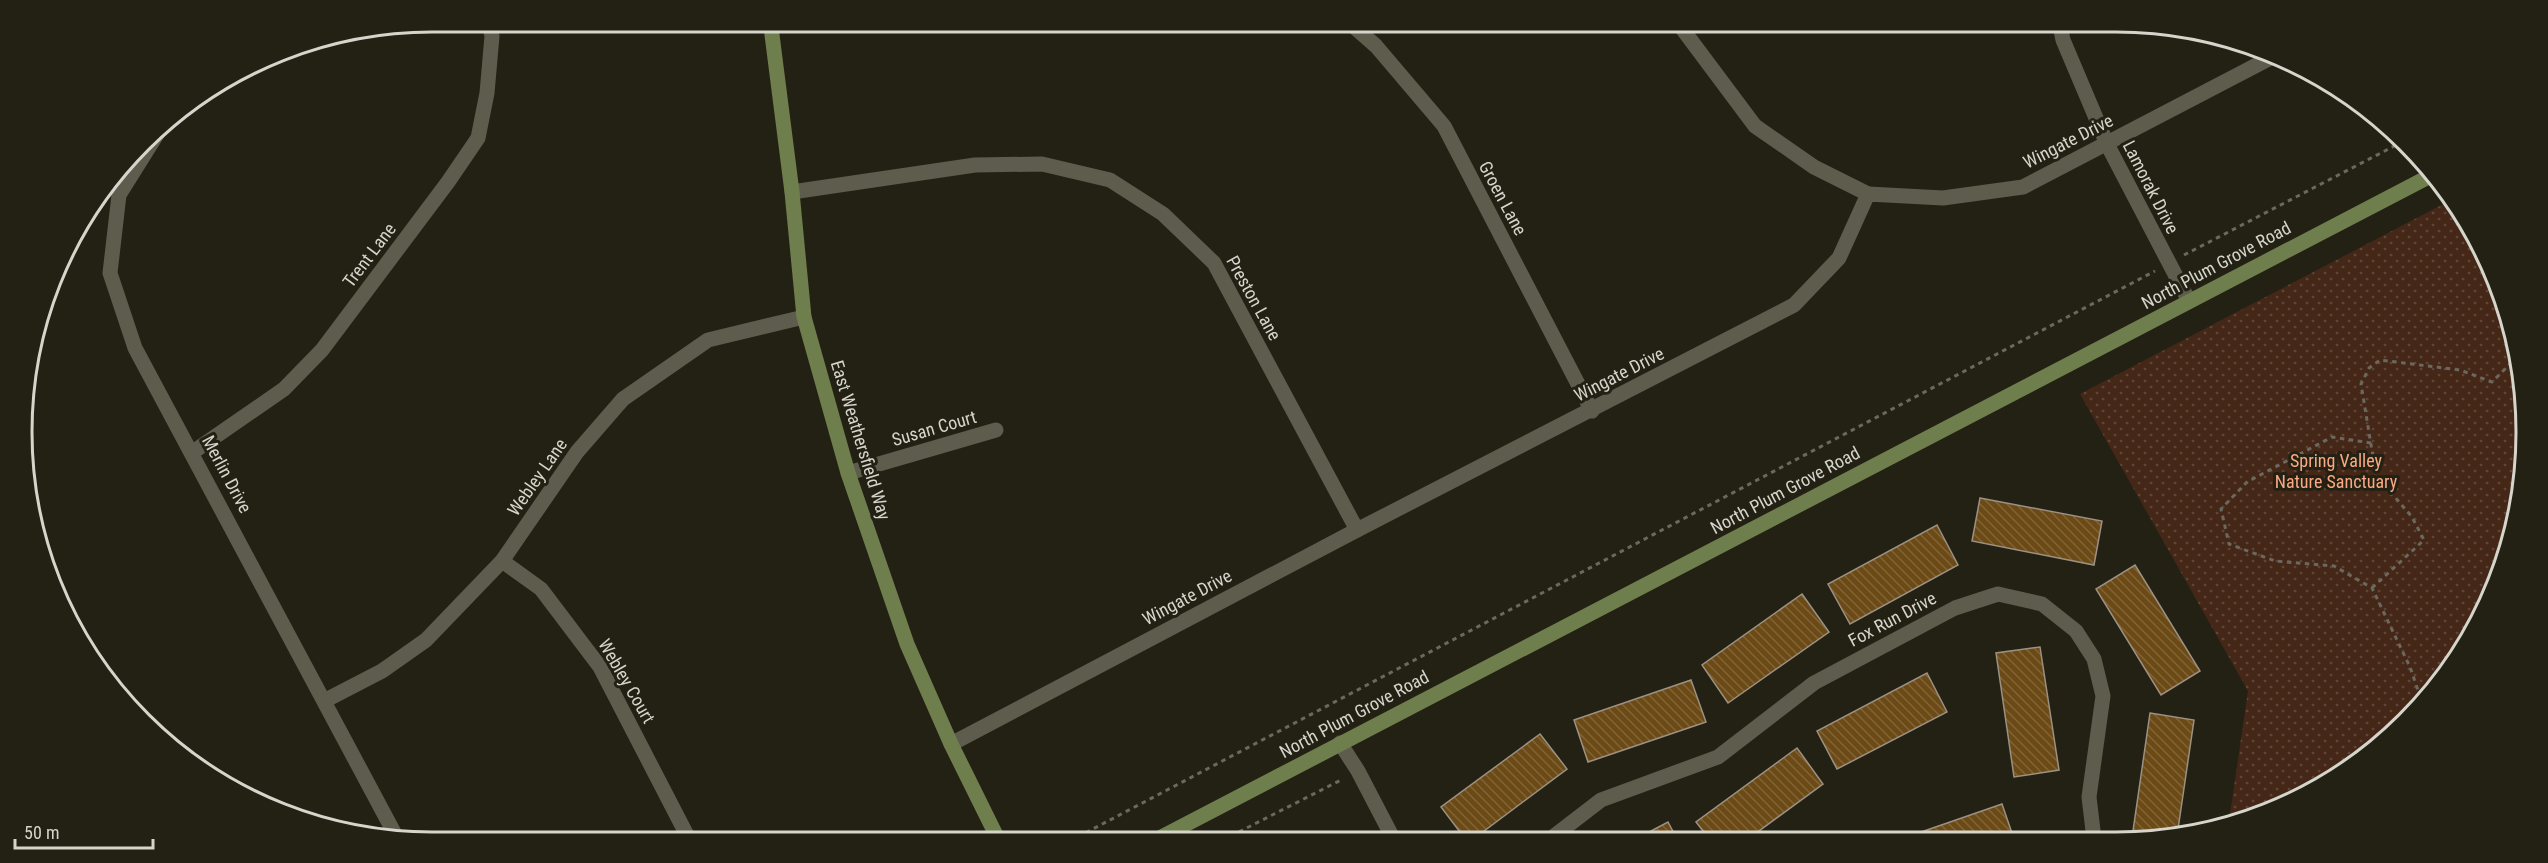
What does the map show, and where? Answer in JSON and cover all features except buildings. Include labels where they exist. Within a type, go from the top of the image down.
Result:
[{"type":"street","name":"Trent Lane","points":[[193,452],[284,389],[322,350],[448,182],[478,138],[487,93],[491,32]]},
{"type":"street","name":"East Weathersfield Way","points":[[772,32],[792,192],[804,317],[848,472],[907,644],[951,744],[995,832]]},
{"type":"street","name":"Groen Lane","points":[[1360,32],[1376,46],[1444,126],[1592,411]]},
{"type":"street","points":[[1685,32],[1755,126],[1814,167],[1868,194]]},
{"type":"street","name":"Lamorak Drive","points":[[2061,32],[2107,144],[2189,301]]},
{"type":"street","name":"Wingate Drive","points":[[951,744],[1357,530],[1794,305],[1839,258],[1868,194],[1943,198],[2023,187],[2266,60]]},
{"type":"street","name":"Merlin Drive","points":[[146,153],[119,195],[110,273],[135,348],[326,700],[393,830]]},
{"type":"street","name":"Preston Lane","points":[[792,192],[975,165],[1042,164],[1110,180],[1163,214],[1214,263],[1357,530]]},
{"type":"street","name":"North Plum Grove Road","points":[[1169,832],[2426,178]]},
{"type":"street","name":"Webley Lane","points":[[326,700],[382,671],[426,640],[502,561],[577,452],[623,399],[708,340],[804,317]]},
{"type":"street","name":"Susan Court","points":[[848,472],[996,430]]},
{"type":"street","name":"Webley Court","points":[[502,561],[541,589],[600,667],[685,832]]},
{"type":"street","name":"Fox Run Drive","points":[[1560,832],[1602,800],[1718,757],[1814,683],[1955,608],[1998,594],[2042,604],[2076,631],[2094,659],[2103,696],[2089,797],[2093,832]]},
{"type":"street","points":[[1340,743],[1358,771],[1390,832]]},
{"type":"path","points":[[1087,832],[2395,146]]},
{"type":"path","points":[[2372,588],[2424,540],[2412,517],[2376,475],[2361,384],[2368,368],[2380,360],[2460,370],[2492,382],[2511,363]]},
{"type":"path","points":[[2371,443],[2332,437],[2247,482],[2221,509],[2229,544],[2275,561],[2334,566],[2372,588],[2410,667],[2419,693]]},
{"type":"path","points":[[1239,832],[1358,771]]},
{"type":"green space","name":"Spring Valley Nature Sanctuary","points":[[2445,203],[2463,232],[2486,278],[2509,353],[2516,405],[2516,458],[2509,510],[2486,585],[2463,632],[2434,675],[2417,695],[2360,749],[2339,764],[2293,790],[2270,801],[2230,815],[2248,691],[2080,394]]}]
